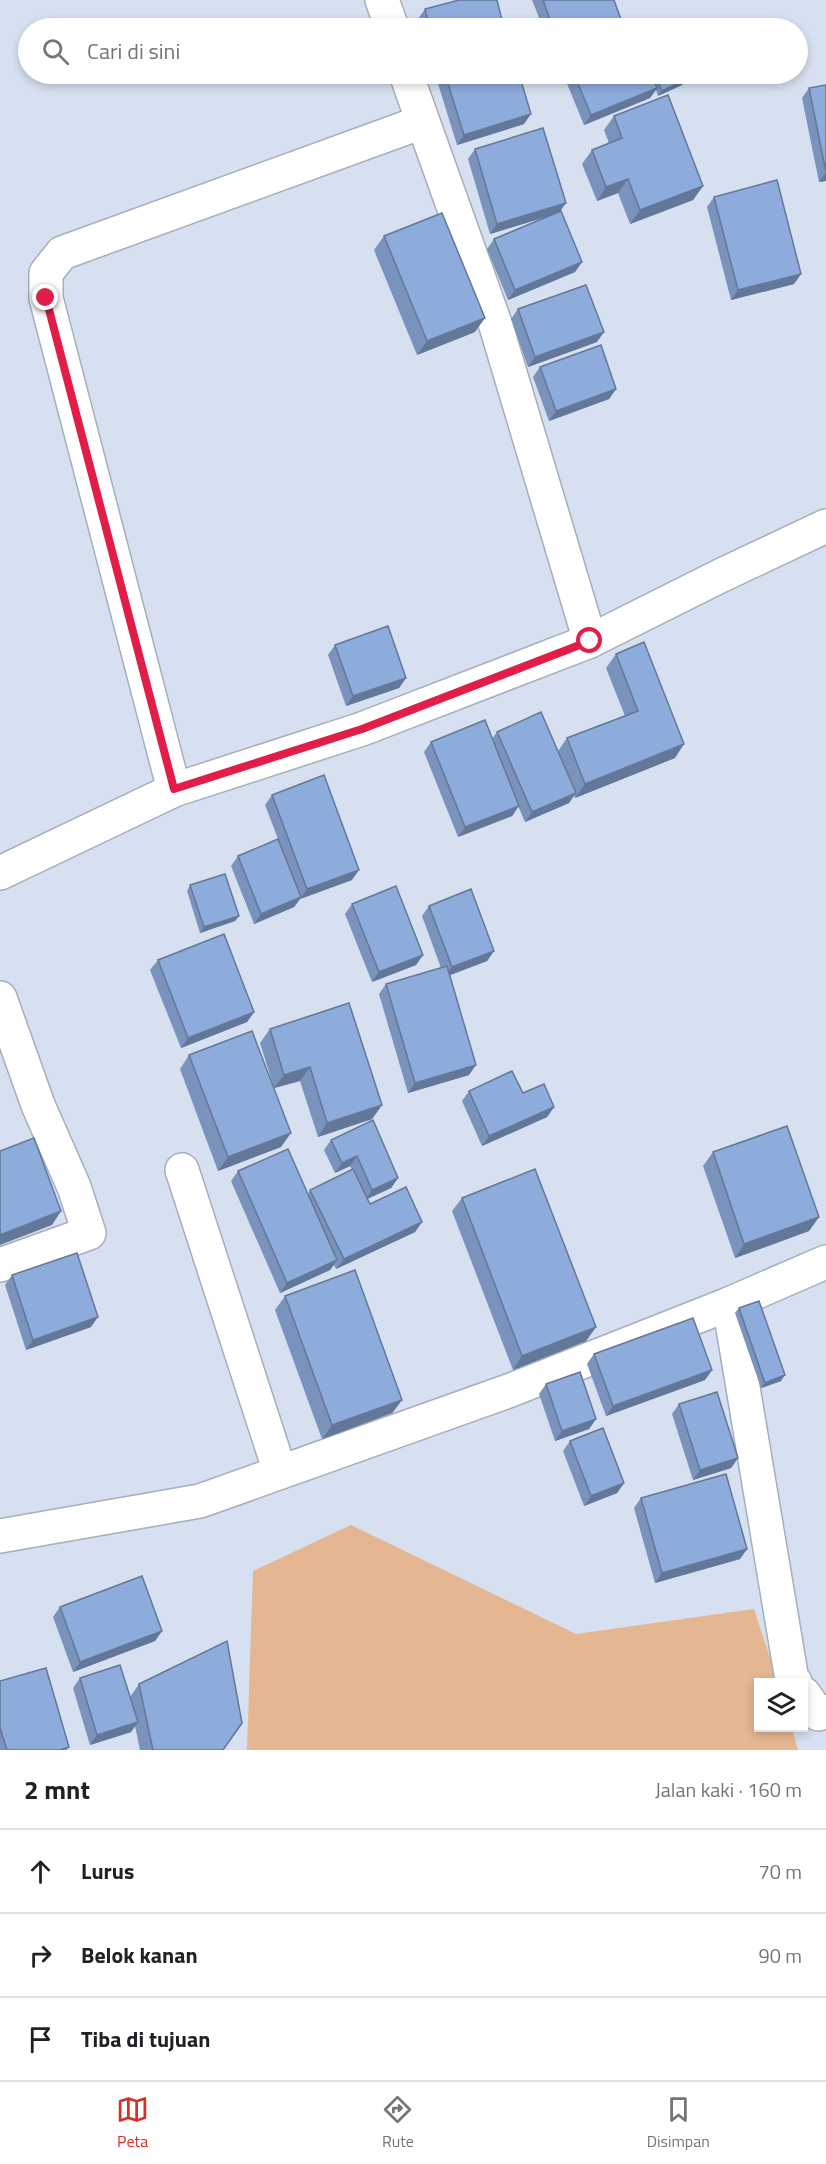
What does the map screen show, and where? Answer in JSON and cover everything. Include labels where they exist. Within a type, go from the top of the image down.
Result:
[{"type":"street","points":[[382,0],[388,18]]},
{"type":"street","points":[[409,84],[496,326],[590,641]]},
{"type":"street","points":[[174,789],[46,298],[46,273],[62,253],[422,122]]},
{"type":"street","points":[[0,873],[174,789],[362,729],[590,641],[722,574],[826,526]]},
{"type":"street","points":[[0,998],[38,1105],[74,1187],[89,1233],[0,1264]]},
{"type":"street","points":[[182,1170],[280,1472]]},
{"type":"street","points":[[0,1536],[200,1501],[511,1390],[729,1304],[826,1262]]},
{"type":"street","points":[[729,1304],[792,1678]]},
{"type":"street","points":[[808,1700],[818,1714],[826,1712]]},
{"type":"shaded area","points":[[351,1525],[576,1634],[754,1609],[777,1678],[754,1678],[754,1732],[793,1732],[798,1750],[247,1750],[253,1571]]},
{"type":"building","points":[[459,0],[497,0],[502,18],[427,18],[425,9]]},
{"type":"building","points":[[543,0],[614,0],[620,18],[549,18]]},
{"type":"building","points":[[448,84],[522,84],[531,114],[464,135]]},
{"type":"building","points":[[578,84],[655,84],[657,88],[591,115]]},
{"type":"building","points":[[659,84],[677,84],[662,91]]},
{"type":"building","points":[[826,85],[826,172],[809,88]]},
{"type":"building","points":[[668,95],[703,186],[640,210],[628,179],[606,187],[592,150],[622,138],[614,116]]},
{"type":"building","points":[[543,128],[566,203],[497,224],[475,149]]},
{"type":"building","points":[[777,180],[801,274],[738,290],[714,197]]},
{"type":"building","points":[[561,211],[582,262],[515,290],[494,239]]},
{"type":"building","points":[[442,213],[485,318],[427,341],[384,236]]},
{"type":"building","points":[[586,285],[604,332],[535,357],[518,309]]},
{"type":"building","points":[[601,345],[616,389],[556,411],[540,367]]},
{"type":"building","points":[[388,626],[406,678],[353,696],[335,645]]},
{"type":"building","points":[[644,642],[684,744],[585,784],[567,738],[638,711],[616,654]]},
{"type":"building","points":[[541,712],[576,793],[532,812],[497,732]]},
{"type":"building","points":[[485,720],[519,806],[465,827],[431,742]]},
{"type":"building","points":[[324,775],[359,870],[307,889],[272,795]]},
{"type":"building","points":[[278,839],[301,897],[261,914],[238,856]]},
{"type":"building","points":[[225,874],[239,916],[204,927],[190,885]]},
{"type":"building","points":[[396,886],[423,955],[379,972],[352,904]]},
{"type":"building","points":[[471,889],[494,951],[452,967],[429,906]]},
{"type":"building","points":[[224,934],[254,1012],[188,1038],[158,960]]},
{"type":"building","points":[[447,966],[476,1065],[415,1083],[386,984]]},
{"type":"building","points":[[349,1003],[382,1105],[327,1123],[310,1067],[284,1075],[270,1029]]},
{"type":"building","points":[[252,1031],[291,1133],[228,1157],[189,1055]]},
{"type":"building","points":[[512,1071],[523,1093],[544,1084],[554,1107],[489,1136],[469,1091]]},
{"type":"building","points":[[373,1120],[398,1178],[372,1190],[357,1156],[342,1163],[331,1140]]},
{"type":"building","points":[[787,1126],[819,1217],[744,1244],[713,1152]]},
{"type":"building","points":[[34,1138],[61,1211],[0,1235],[0,1151]]},
{"type":"building","points":[[288,1149],[337,1260],[287,1283],[238,1171]]},
{"type":"building","points":[[353,1169],[370,1204],[406,1187],[422,1222],[344,1259],[310,1190]]},
{"type":"building","points":[[535,1169],[596,1327],[522,1356],[462,1198]]},
{"type":"building","points":[[77,1253],[98,1317],[33,1340],[12,1275]]},
{"type":"building","points":[[355,1270],[402,1400],[332,1425],[285,1296]]},
{"type":"building","points":[[759,1301],[785,1375],[765,1383],[739,1308]]},
{"type":"building","points":[[693,1318],[712,1370],[613,1406],[594,1354]]},
{"type":"building","points":[[580,1372],[596,1419],[562,1431],[546,1384]]},
{"type":"building","points":[[717,1392],[738,1458],[700,1470],[679,1404]]},
{"type":"building","points":[[603,1428],[624,1483],[591,1496],[570,1441]]},
{"type":"building","points":[[726,1474],[747,1549],[662,1573],[641,1498]]},
{"type":"building","points":[[142,1576],[162,1631],[80,1662],[60,1607]]},
{"type":"building","points":[[227,1641],[242,1723],[223,1750],[153,1750],[139,1684]]},
{"type":"building","points":[[120,1665],[138,1722],[97,1735],[80,1678]]},
{"type":"building","points":[[46,1668],[69,1747],[60,1750],[7,1750],[0,1728],[0,1681]]},
{"type":"route","points":[[46,298],[174,789],[362,729],[590,641]]}]
